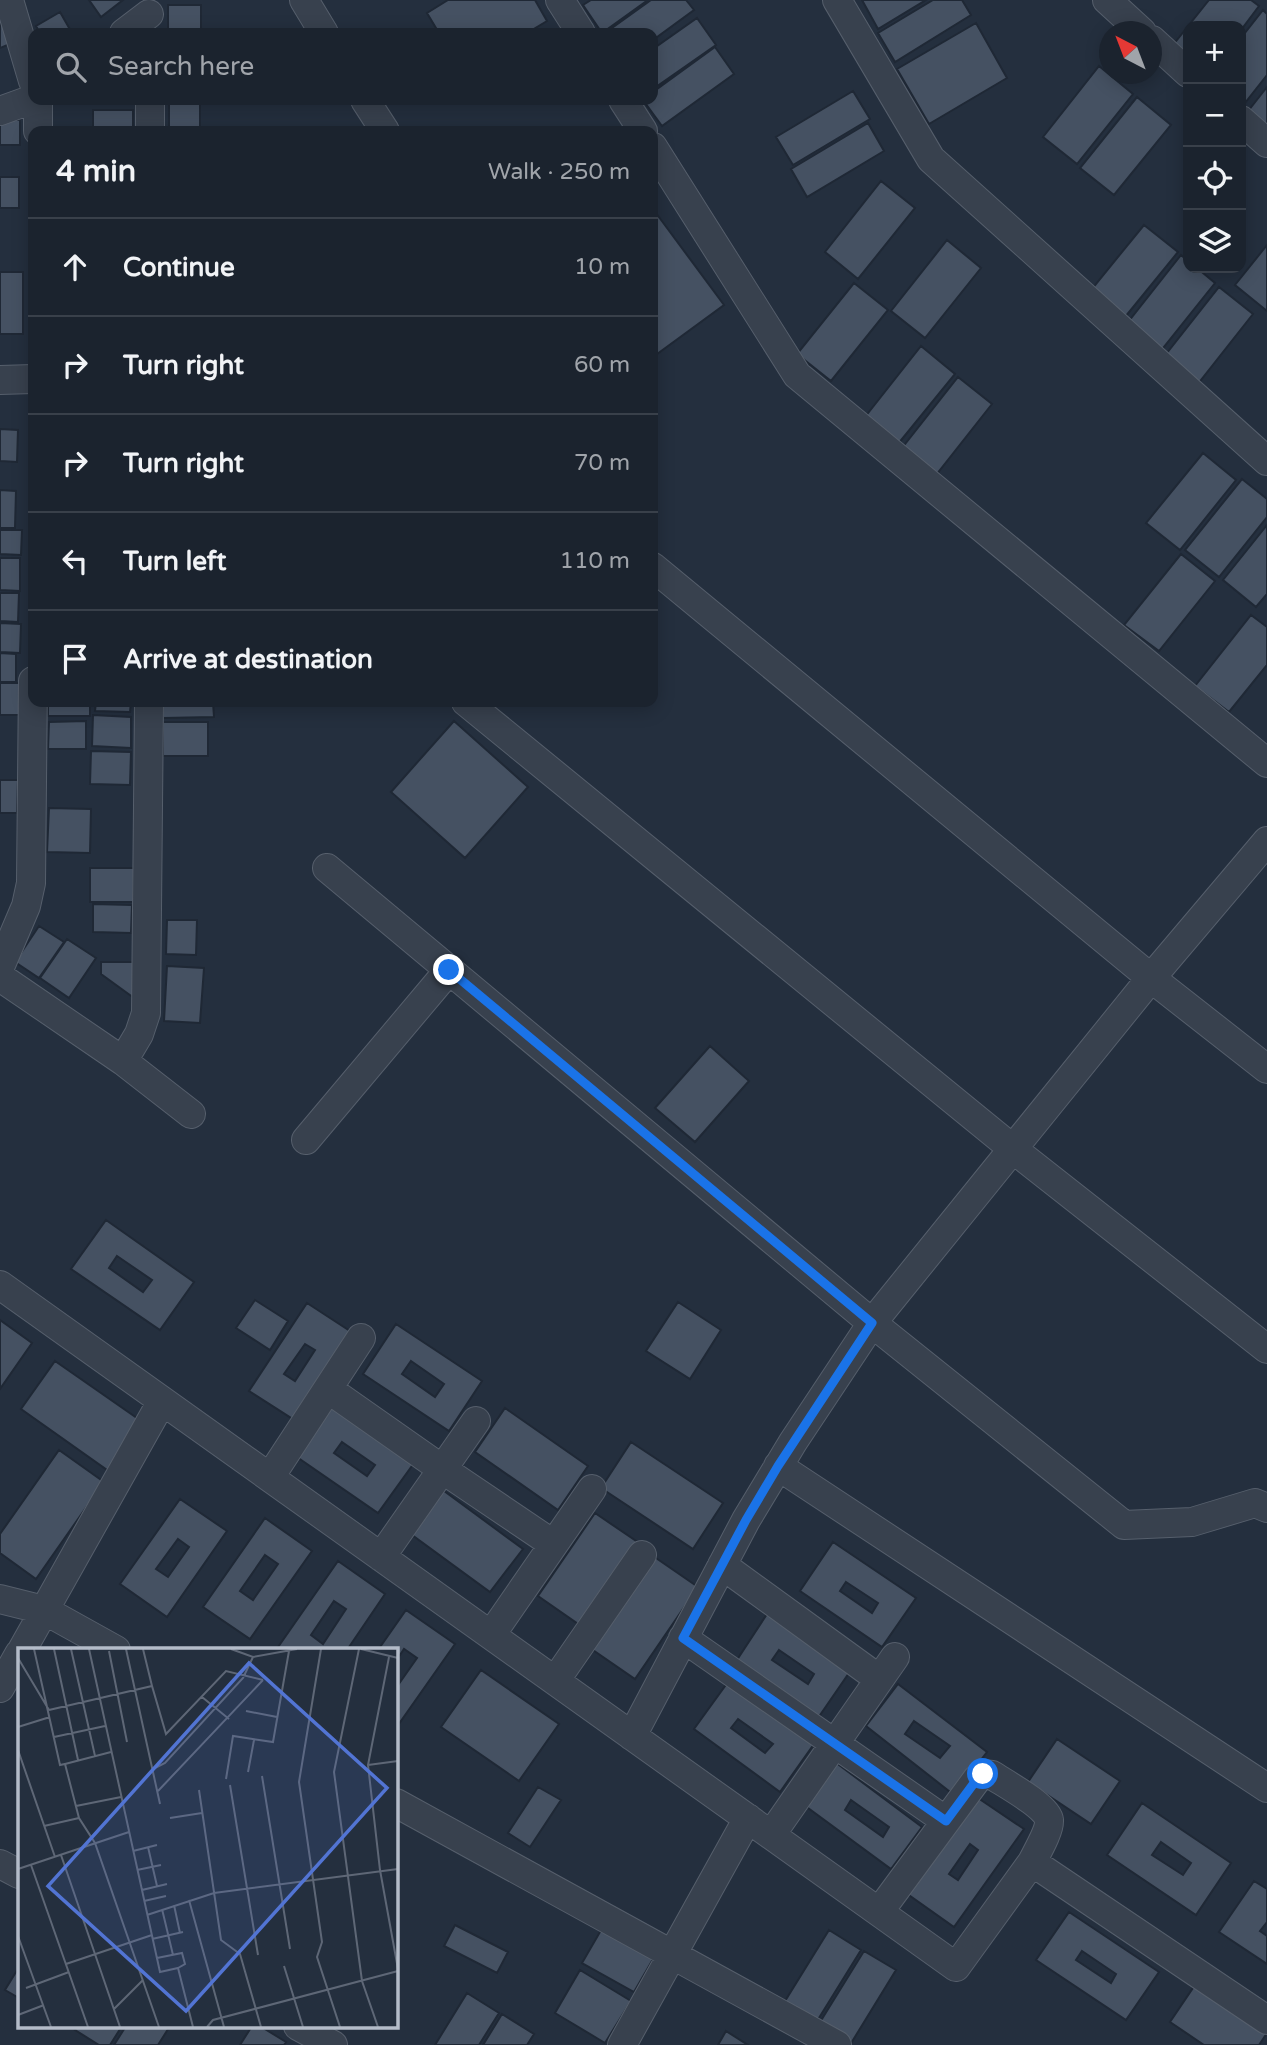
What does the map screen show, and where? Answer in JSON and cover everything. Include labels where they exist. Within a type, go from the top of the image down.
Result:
[{"type":"street","points":[[9,0],[28,65]]},
{"type":"street","points":[[304,0],[321,28]]},
{"type":"street","points":[[560,0],[578,28]]},
{"type":"street","points":[[837,0],[931,159],[1267,461]]},
{"type":"street","points":[[1107,0],[1130,21]]},
{"type":"street","points":[[131,28],[149,14],[149,28]]},
{"type":"street","points":[[1162,49],[1183,68]]},
{"type":"street","points":[[0,111],[28,102]]},
{"type":"street","points":[[36,105],[38,126]]},
{"type":"street","points":[[150,105],[150,126]]},
{"type":"street","points":[[368,105],[382,126]]},
{"type":"street","points":[[626,105],[640,126]]},
{"type":"street","points":[[1246,124],[1267,143]]},
{"type":"street","points":[[658,155],[797,375],[1267,763]]},
{"type":"street","points":[[0,380],[28,379]]},
{"type":"street","points":[[658,571],[1151,978],[1267,1069]]},
{"type":"street","points":[[0,967],[26,906],[31,883],[33,707]]},
{"type":"street","points":[[123,1061],[139,1034],[146,1013],[149,707]]},
{"type":"street","points":[[472,707],[1013,1149],[1267,1349]]},
{"type":"street","points":[[632,1736],[746,1520],[778,1466],[872,1323],[1151,978],[1267,841]]},
{"type":"street","points":[[327,868],[872,1323],[1124,1525],[1192,1522],[1255,1503],[1267,1508]]},
{"type":"street","points":[[306,1140],[449,970]]},
{"type":"street","points":[[0,976],[123,1061],[191,1114]]},
{"type":"street","points":[[0,1285],[956,1967],[1032,1862],[1050,1824],[1049,1816],[1042,1808],[992,1775],[983,1774],[879,1912]]},
{"type":"street","points":[[270,1477],[361,1338]]},
{"type":"street","points":[[328,1389],[553,1544]]},
{"type":"street","points":[[23,1648],[162,1401]]},
{"type":"street","points":[[381,1557],[476,1421]]},
{"type":"street","points":[[778,1466],[1267,1788]]},
{"type":"street","points":[[491,1635],[592,1489]]},
{"type":"street","points":[[555,1681],[642,1555]]},
{"type":"street","points":[[722,1565],[887,1668],[771,1835]]},
{"type":"street","points":[[0,1599],[44,1610],[112,1648]]},
{"type":"street","points":[[683,1638],[946,1821]]},
{"type":"street","points":[[0,1688],[18,1656]]},
{"type":"street","points":[[397,1804],[837,2045]]},
{"type":"street","points":[[622,2045],[748,1818]]},
{"type":"street","points":[[1032,1862],[1267,2020]]},
{"type":"street","points":[[0,1864],[18,1873]]},
{"type":"street","points":[[302,2028],[333,2045]]},
{"type":"building","points":[[89,0],[123,0],[101,17]]},
{"type":"building","points":[[448,0],[535,0],[547,21],[535,28],[436,28],[427,13]]},
{"type":"building","points":[[591,0],[648,0],[609,28],[599,28],[583,5]]},
{"type":"building","points":[[651,0],[686,0],[694,10],[658,36],[658,28],[612,28]]},
{"type":"building","points":[[862,0],[926,0],[878,29]]},
{"type":"building","points":[[933,0],[962,0],[971,15],[895,62],[878,33]]},
{"type":"building","points":[[1209,0],[1251,0],[1259,6],[1246,23],[1246,21],[1192,21]]},
{"type":"building","points":[[168,5],[201,5],[201,28],[168,28]]},
{"type":"building","points":[[1263,10],[1267,14],[1267,75],[1246,102],[1246,84],[1246,32]]},
{"type":"building","points":[[60,12],[69,28],[37,28],[36,26]]},
{"type":"building","points":[[0,16],[10,44],[0,48]]},
{"type":"building","points":[[697,18],[716,45],[658,86],[658,45]]},
{"type":"building","points":[[976,23],[1007,78],[929,124],[897,69]]},
{"type":"building","points":[[1183,32],[1183,62],[1169,50]]},
{"type":"building","points":[[715,47],[734,74],[662,126],[647,105],[658,105],[658,88]]},
{"type":"building","points":[[1099,66],[1099,84],[1121,84],[1133,94],[1077,164],[1043,137]]},
{"type":"building","points":[[1267,87],[1267,133],[1246,114]]},
{"type":"building","points":[[853,91],[870,119],[793,165],[776,137]]},
{"type":"building","points":[[1137,97],[1171,125],[1114,195],[1080,168]]},
{"type":"building","points":[[169,105],[200,105],[200,126],[169,126]]},
{"type":"building","points":[[93,110],[133,110],[133,126],[93,126]]},
{"type":"building","points":[[0,120],[20,120],[20,145],[0,145]]},
{"type":"building","points":[[868,123],[884,151],[807,197],[791,169]]},
{"type":"building","points":[[0,177],[19,177],[19,208],[0,208]]},
{"type":"building","points":[[881,181],[915,208],[858,279],[825,252]]},
{"type":"building","points":[[658,216],[724,305],[658,353]]},
{"type":"building","points":[[1144,225],[1178,252],[1121,322],[1087,295]]},
{"type":"building","points":[[947,240],[981,268],[925,338],[891,311]]},
{"type":"building","points":[[1267,245],[1267,311],[1235,285]]},
{"type":"building","points":[[1181,255],[1183,273],[1203,273],[1215,283],[1159,353],[1125,326]]},
{"type":"building","points":[[0,272],[23,272],[23,334],[0,334]]},
{"type":"building","points":[[854,283],[888,310],[831,381],[797,354]]},
{"type":"building","points":[[1219,287],[1253,314],[1197,385],[1163,358]]},
{"type":"building","points":[[921,346],[955,374],[898,444],[865,417]]},
{"type":"building","points":[[958,377],[992,404],[936,475],[902,448]]},
{"type":"building","points":[[0,429],[18,430],[17,462],[0,461]]},
{"type":"building","points":[[1203,453],[1236,480],[1180,550],[1146,523]]},
{"type":"building","points":[[1242,479],[1267,499],[1267,517],[1219,577],[1185,550]]},
{"type":"building","points":[[0,490],[16,491],[15,528],[0,528]]},
{"type":"building","points":[[1267,525],[1267,594],[1256,607],[1223,580]]},
{"type":"building","points":[[0,530],[22,530],[21,555],[0,554]]},
{"type":"building","points":[[1181,554],[1215,581],[1159,651],[1124,625]]},
{"type":"building","points":[[0,558],[20,558],[20,591],[0,590]]},
{"type":"building","points":[[0,593],[19,593],[18,622],[0,621]]},
{"type":"building","points":[[1251,615],[1267,627],[1267,665],[1229,712],[1195,686]]},
{"type":"building","points":[[0,623],[21,624],[20,653],[0,652]]},
{"type":"building","points":[[0,653],[16,654],[16,682],[0,682]]},
{"type":"building","points":[[0,683],[20,683],[19,715],[0,715]]},
{"type":"building","points":[[48,707],[90,707],[90,716],[48,716]]},
{"type":"building","points":[[95,707],[130,707],[130,712],[95,711]]},
{"type":"building","points":[[163,707],[213,707],[214,717],[163,718]]},
{"type":"building","points":[[93,715],[131,717],[131,748],[92,746]]},
{"type":"building","points":[[86,721],[86,749],[48,749],[49,722]]},
{"type":"building","points":[[454,721],[528,787],[465,858],[391,792]]},
{"type":"building","points":[[163,722],[208,722],[208,756],[163,756]]},
{"type":"building","points":[[91,751],[131,752],[130,785],[90,784]]},
{"type":"building","points":[[0,780],[18,780],[17,813],[0,813]]},
{"type":"building","points":[[49,808],[91,809],[90,853],[47,852]]},
{"type":"building","points":[[90,868],[134,868],[133,902],[90,902]]},
{"type":"building","points":[[93,904],[132,905],[131,933],[93,932]]},
{"type":"building","points":[[167,920],[197,920],[196,955],[166,954]]},
{"type":"building","points":[[39,926],[64,942],[39,978],[15,962]]},
{"type":"building","points":[[67,939],[96,958],[69,998],[40,978]]},
{"type":"building","points":[[101,962],[134,962],[134,998],[101,974]]},
{"type":"building","points":[[167,966],[204,968],[200,1023],[164,1021]]},
{"type":"building","points":[[710,1046],[749,1081],[695,1142],[655,1108]]},
{"type":"building","points":[[106,1220],[194,1282],[160,1330],[71,1269]],"holes":[[[117,1256],[152,1280],[143,1292],[109,1268]]]},
{"type":"building","points":[[255,1300],[288,1321],[270,1350],[236,1328]]},
{"type":"building","points":[[678,1302],[721,1330],[690,1379],[646,1351]]},
{"type":"building","points":[[307,1303],[353,1333],[296,1421],[249,1391]],"holes":[[[305,1344],[315,1350],[295,1381],[284,1374]]]},
{"type":"building","points":[[0,1320],[32,1343],[0,1389]]},
{"type":"building","points":[[396,1324],[482,1381],[449,1431],[363,1374]],"holes":[[[411,1361],[444,1384],[435,1397],[402,1374]]]},
{"type":"building","points":[[55,1361],[144,1423],[110,1472],[21,1409]]},
{"type":"building","points":[[330,1405],[414,1463],[378,1513],[294,1455]],"holes":[[[342,1442],[375,1465],[367,1476],[334,1453]]]},
{"type":"building","points":[[505,1408],[588,1466],[558,1510],[475,1452]]},
{"type":"building","points":[[631,1442],[723,1503],[693,1549],[601,1488]]},
{"type":"building","points":[[59,1450],[104,1482],[36,1579],[0,1553],[0,1534]]},
{"type":"building","points":[[440,1488],[523,1549],[490,1592],[408,1532]]},
{"type":"building","points":[[180,1499],[227,1531],[167,1617],[120,1584]],"holes":[[[178,1539],[189,1547],[168,1577],[156,1569]]]},
{"type":"building","points":[[595,1513],[642,1545],[584,1628],[538,1596]]},
{"type":"building","points":[[265,1518],[312,1551],[250,1639],[203,1607]],"holes":[[[265,1555],[278,1564],[253,1600],[240,1591]]]},
{"type":"building","points":[[833,1542],[916,1598],[882,1647],[800,1591]],"holes":[[[846,1582],[878,1603],[872,1613],[840,1591]]]},
{"type":"building","points":[[653,1556],[698,1587],[635,1679],[590,1648]]},
{"type":"building","points":[[338,1561],[385,1594],[348,1648],[277,1648]],"holes":[[[334,1601],[346,1609],[323,1644],[311,1635]]]},
{"type":"building","points":[[406,1610],[455,1644],[397,1727],[397,1687],[417,1658],[404,1649],[397,1660],[397,1648],[379,1648]]},
{"type":"building","points":[[767,1614],[851,1670],[818,1718],[735,1663]],"holes":[[[779,1650],[814,1674],[808,1684],[772,1660]]]},
{"type":"building","points":[[481,1670],[559,1724],[519,1781],[441,1727]]},
{"type":"building","points":[[728,1682],[814,1744],[780,1792],[694,1729]],"holes":[[[738,1719],[773,1744],[765,1753],[731,1728]]]},
{"type":"building","points":[[898,1684],[987,1752],[954,1795],[866,1726]],"holes":[[[914,1721],[950,1746],[940,1758],[905,1734]]]},
{"type":"building","points":[[1057,1739],[1120,1781],[1091,1824],[1028,1782]]},
{"type":"building","points":[[835,1762],[922,1827],[891,1869],[804,1805]],"holes":[[[851,1800],[889,1827],[883,1837],[845,1810]]]},
{"type":"building","points":[[538,1787],[561,1800],[530,1847],[508,1833]]},
{"type":"building","points":[[975,1796],[1024,1829],[954,1927],[906,1893]],"holes":[[[970,1844],[978,1850],[958,1880],[949,1874]]]},
{"type":"building","points":[[1142,1803],[1231,1863],[1196,1915],[1107,1855]],"holes":[[[1161,1842],[1191,1863],[1183,1875],[1152,1855]]]},
{"type":"building","points":[[1254,1881],[1267,1889],[1267,1922],[1260,1931],[1267,1936],[1267,1964],[1219,1932]]},
{"type":"building","points":[[1069,1912],[1159,1972],[1126,2020],[1036,1960]],"holes":[[[1082,1951],[1116,1974],[1111,1983],[1076,1960]]]},
{"type":"building","points":[[455,1925],[508,1952],[497,1973],[444,1946]]},
{"type":"building","points":[[604,1925],[656,1954],[634,1992],[582,1963]]},
{"type":"building","points":[[829,1930],[861,1950],[814,2026],[782,2006]]},
{"type":"building","points":[[864,1951],[896,1970],[850,2045],[817,2027]]},
{"type":"building","points":[[18,1969],[18,1997],[5,1990]]},
{"type":"building","points":[[580,1970],[631,2001],[605,2043],[555,2013]]},
{"type":"building","points":[[1195,1985],[1267,2033],[1259,2045],[1204,2045],[1170,2022]]},
{"type":"building","points":[[467,1993],[499,2013],[479,2045],[435,2045]]},
{"type":"building","points":[[502,2014],[534,2034],[527,2045],[483,2045]]},
{"type":"building","points":[[121,2028],[110,2045],[99,2045],[75,2030]]},
{"type":"building","points":[[125,2028],[169,2028],[158,2045],[114,2045]]},
{"type":"building","points":[[251,2028],[263,2028],[286,2042],[284,2045],[240,2045]]},
{"type":"building","points":[[726,2031],[748,2045],[718,2045]]},
{"type":"route","points":[[449,970],[872,1323],[778,1466],[683,1638],[946,1821],[983,1774]]}]
